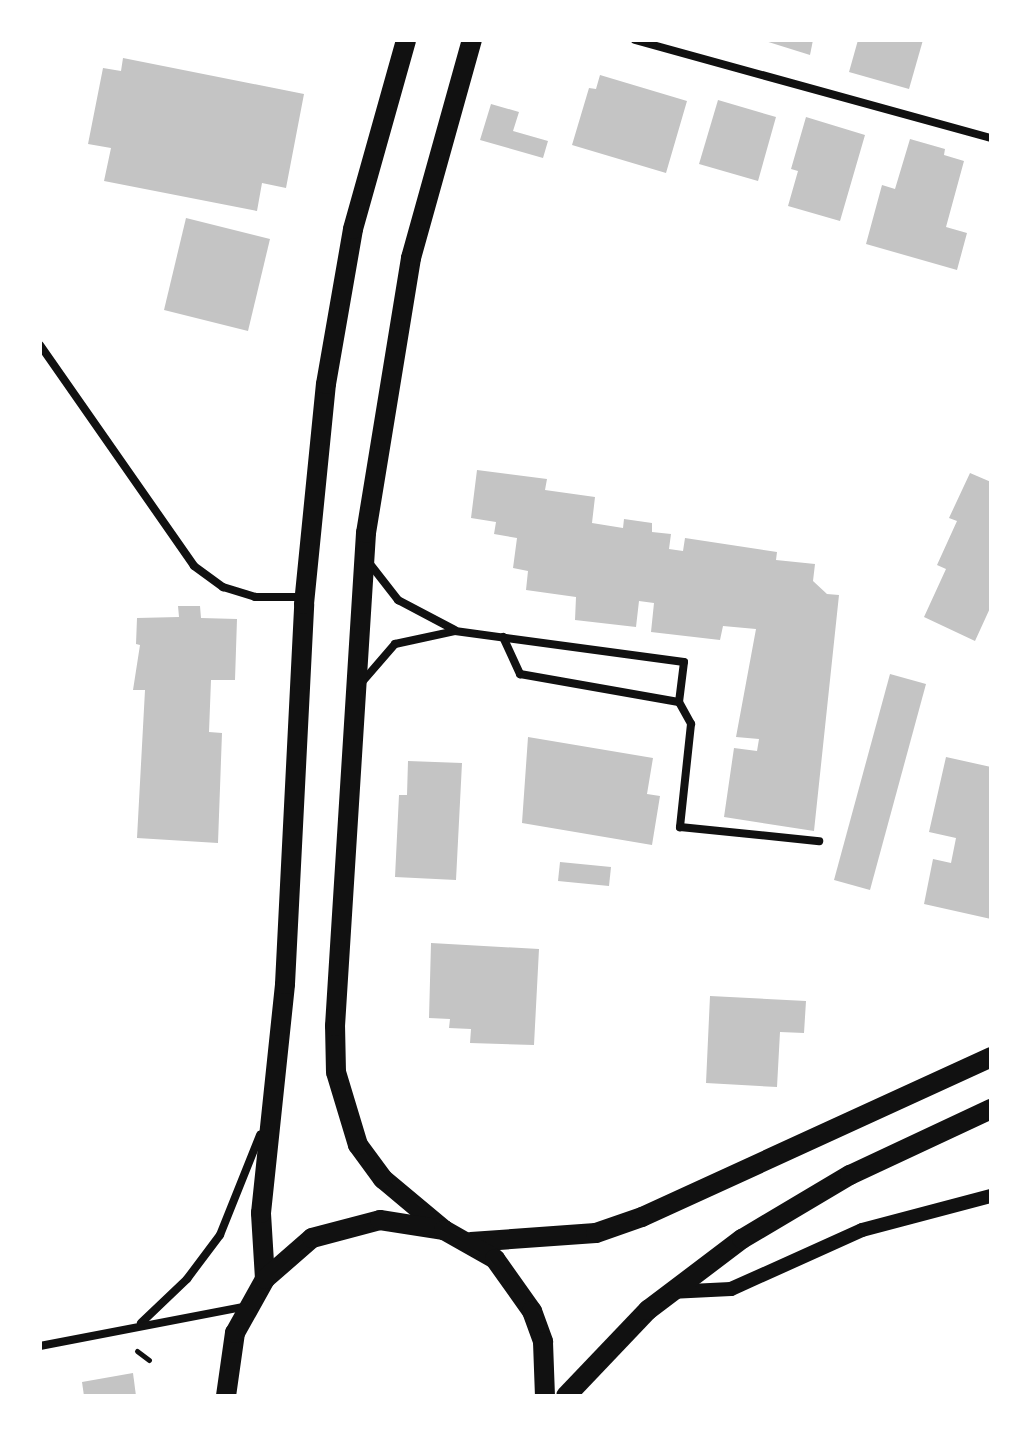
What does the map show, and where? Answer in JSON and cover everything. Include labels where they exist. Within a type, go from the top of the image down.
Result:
[{"type":"main road","points":[[265,1279],[261,1213],[285,984],[304,597],[326,384],[353,229],[406,40]]},
{"type":"main road","points":[[444,1230],[383,1179],[358,1145],[336,1072],[364,554],[411,258],[472,40]]},
{"type":"main road","points":[[471,1242],[596,1233],[642,1217],[991,1057]]},
{"type":"main road","points":[[566,1396],[670,1292],[742,1239],[850,1175],[991,1109]]},
{"type":"main road","points":[[226,1396],[235,1333],[247,1306],[286,1255],[343,1226],[380,1220],[444,1230],[471,1242],[495,1259],[532,1311],[543,1342],[545,1396]]},
{"type":"street","points":[[635,40],[991,138]]},
{"type":"street","points":[[40,345],[194,566],[223,587],[255,597],[304,597]]},
{"type":"street","points":[[364,554],[398,600],[455,631]]},
{"type":"street","points":[[357,692],[395,644],[455,631],[684,662],[679,702],[691,724],[680,827],[819,841]]},
{"type":"street","points":[[503,637],[520,674],[679,702]]},
{"type":"street","points":[[141,1323],[187,1279],[220,1235],[251,1168],[276,1080]]},
{"type":"street","points":[[670,1292],[731,1289],[862,1230],[991,1196]]},
{"type":"street","points":[[40,1346],[141,1323],[247,1306]]},
{"type":"building","points":[[762,40],[813,40],[810,55]]},
{"type":"building","points":[[858,40],[923,40],[909,89],[849,72]]},
{"type":"building","points":[[123,58],[304,94],[286,188],[262,183],[257,211],[104,181],[111,148],[88,144],[103,68],[121,71]]},
{"type":"building","points":[[600,75],[687,101],[666,173],[572,145],[589,88],[596,89]]},
{"type":"building","points":[[718,100],[776,117],[758,181],[699,164]]},
{"type":"building","points":[[491,104],[519,112],[513,131],[548,141],[543,158],[480,140]]},
{"type":"building","points":[[806,117],[865,135],[840,221],[788,206],[798,171],[791,169]]},
{"type":"building","points":[[910,139],[945,149],[944,155],[964,161],[946,227],[967,233],[957,270],[866,244],[882,185],[895,189]]},
{"type":"building","points":[[186,218],[270,239],[248,331],[164,310]]},
{"type":"building","points":[[477,470],[547,479],[545,490],[595,497],[592,523],[623,528],[624,519],[652,523],[652,532],[671,534],[669,549],[683,551],[685,538],[777,552],[776,560],[815,564],[813,581],[827,594],[839,595],[814,831],[724,817],[734,748],[757,751],[759,739],[736,737],[756,629],[723,626],[720,640],[651,632],[654,603],[639,601],[636,627],[575,620],[576,597],[526,590],[528,571],[513,568],[517,538],[494,534],[496,522],[471,518]]},
{"type":"building","points":[[970,473],[991,482],[991,606],[975,641],[924,617],[946,569],[937,565],[957,521],[949,518]]},
{"type":"building","points":[[178,606],[200,606],[201,618],[237,619],[235,680],[211,680],[209,732],[222,733],[218,843],[137,838],[145,690],[133,690],[140,645],[136,644],[137,618],[179,617]]},
{"type":"building","points":[[890,674],[926,684],[870,890],[834,880]]},
{"type":"building","points":[[528,737],[653,758],[647,794],[660,796],[652,845],[522,823]]},
{"type":"building","points":[[946,757],[991,767],[991,919],[924,904],[933,859],[951,863],[956,838],[929,832]]},
{"type":"building","points":[[408,761],[462,763],[456,880],[395,877],[399,795],[407,795]]},
{"type":"building","points":[[560,862],[611,867],[609,886],[558,881]]},
{"type":"building","points":[[431,943],[539,949],[534,1045],[470,1043],[471,1029],[449,1028],[450,1019],[429,1018]]},
{"type":"building","points":[[710,996],[806,1001],[804,1033],[780,1032],[777,1087],[706,1083]]},
{"type":"building","points":[[133,1373],[136,1396],[84,1396],[82,1382]]}]
